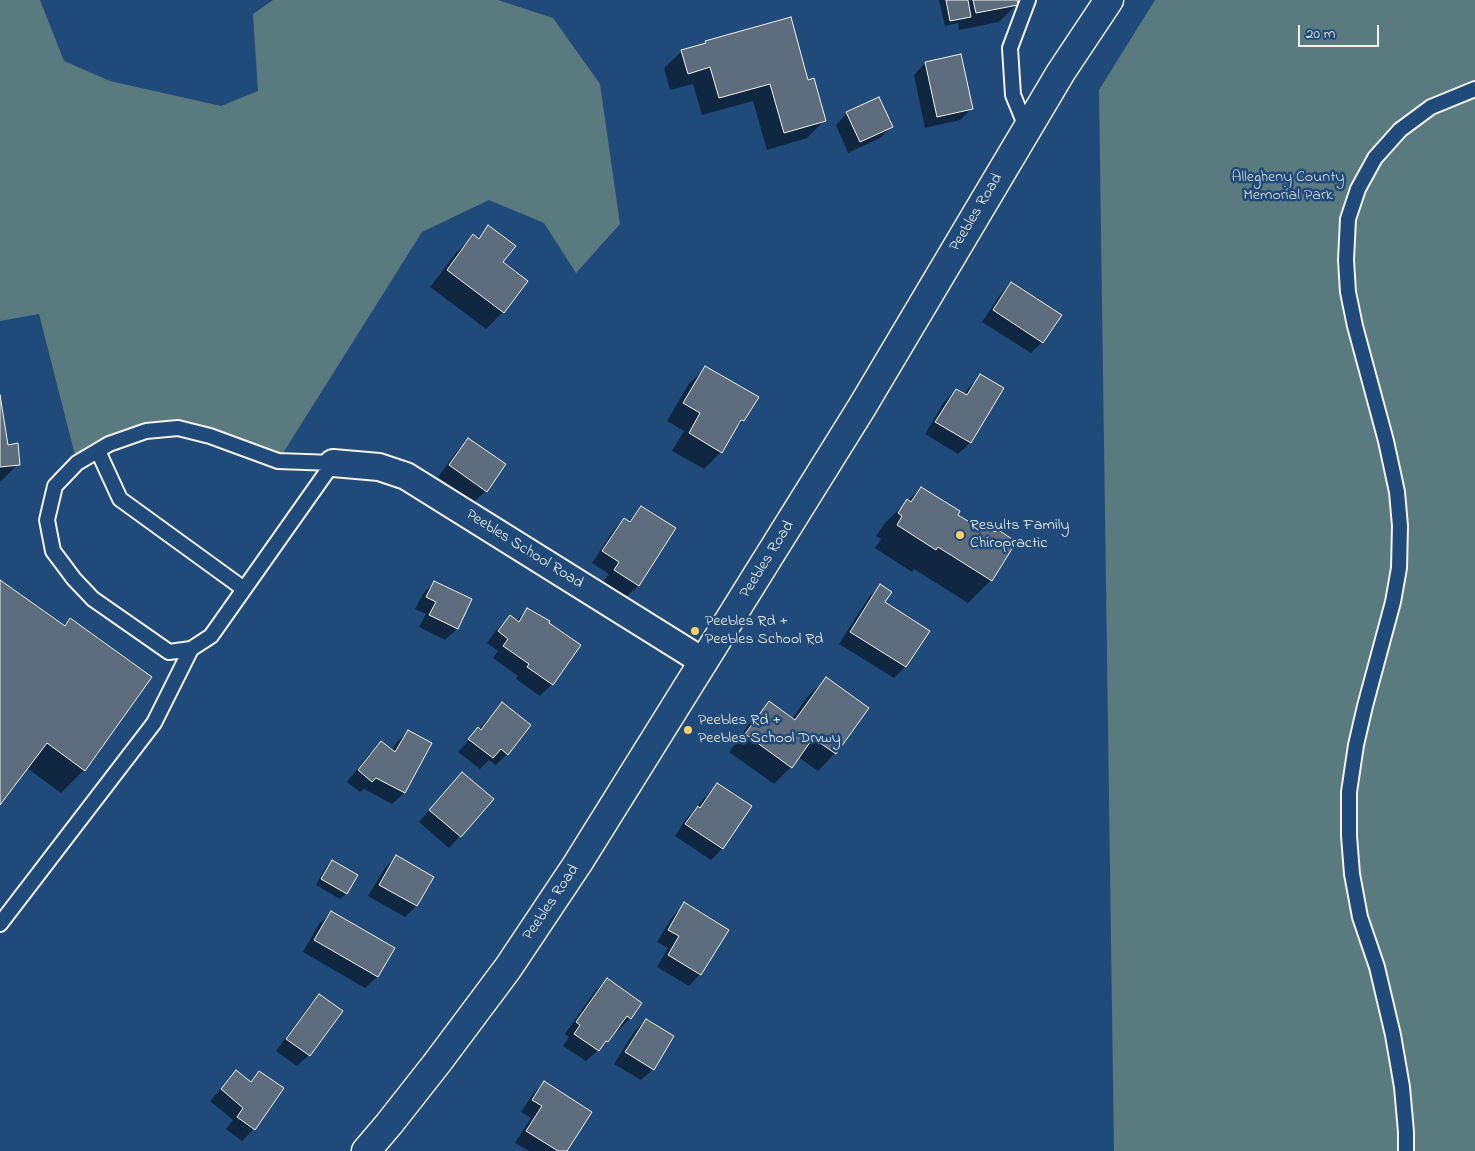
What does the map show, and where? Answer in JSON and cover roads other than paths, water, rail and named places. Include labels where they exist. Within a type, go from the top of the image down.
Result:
[{"type":"main road","name":"Peebles Road","points":[[366,1151],[431,1070],[508,968],[578,863],[862,407],[1061,72],[1108,0]]},
{"type":"street","name":"Peebles School Road","points":[[333,463],[379,467],[406,476],[704,662]]},
{"type":"lane","points":[[1027,130],[1013,94],[1010,48],[1028,0]]},
{"type":"lane","points":[[1406,1151],[1402,1087],[1393,1035],[1377,967],[1360,917],[1352,874],[1349,836],[1349,792],[1356,745],[1393,602],[1399,568],[1400,526],[1396,483],[1348,292],[1346,260],[1348,220],[1358,188],[1375,158],[1400,130],[1431,107],[1475,88]]},
{"type":"lane","points":[[178,428],[210,436],[278,462],[333,463],[211,636],[191,649],[169,652],[100,604],[74,579],[53,551],[47,520],[55,486],[77,463],[109,444],[146,431],[178,428]]},
{"type":"lane","points":[[98,451],[120,499],[244,588]]},
{"type":"lane","points":[[0,924],[154,723],[191,649]]},
{"type":"place","name":"Results Family Chiropractic","points":[[960,535]]},
{"type":"place","name":"Peebles Rd + Peebles School Rd","points":[[695,631]]},
{"type":"place","name":"Peebles Rd + Peebles School Drvwy","points":[[688,730]]},
{"type":"park label","name":"Allegheny County Memorial Park","points":[[1288,187]]}]
